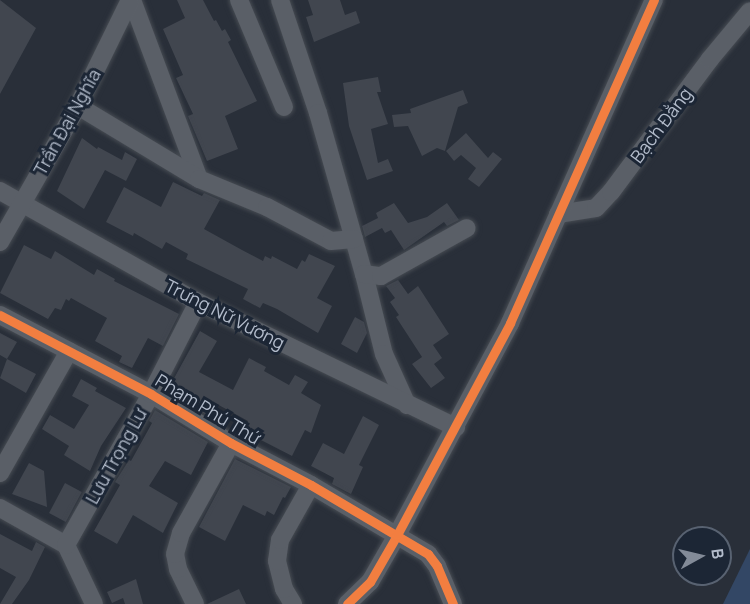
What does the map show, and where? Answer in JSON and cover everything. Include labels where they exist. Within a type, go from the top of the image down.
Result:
[{"type":"street","name":"Trần Đại Nghĩa","points":[[0,242],[78,106],[131,0]]},
{"type":"street","points":[[131,0],[200,179]]},
{"type":"street","points":[[239,0],[284,107]]},
{"type":"street","points":[[280,0],[318,113],[364,274],[384,354],[407,405]]},
{"type":"street","points":[[347,604],[370,582],[456,427],[510,322],[654,0]]},
{"type":"street","name":"Bạch Đằng","points":[[558,214],[596,208],[611,192],[710,59],[750,12]]},
{"type":"street","points":[[78,106],[200,179],[267,207],[331,241],[354,240]]},
{"type":"street","name":"Trưng Nữ Vương","points":[[0,191],[198,302],[456,427]]},
{"type":"street","points":[[364,274],[381,276],[467,228]]},
{"type":"street","name":"Lưu Trọng Lư","points":[[66,545],[151,394],[198,302]]},
{"type":"street","name":"Phạm Phú Thứ","points":[[0,315],[151,394],[231,443],[311,485],[397,535]]},
{"type":"street","points":[[0,473],[69,351]]},
{"type":"street","points":[[195,604],[178,569],[175,554],[181,533],[231,443]]},
{"type":"street","points":[[293,604],[284,589],[277,561],[280,540],[311,485]]},
{"type":"street","points":[[0,508],[66,545],[94,604]]},
{"type":"street","points":[[397,535],[428,554],[437,566],[453,604]]},
{"type":"water","points":[[750,549],[750,604],[723,604]]},
{"type":"building","points":[[0,0],[36,28],[0,94]]},
{"type":"building","points":[[177,0],[203,0],[214,21],[216,20],[222,31],[225,29],[231,40],[228,42],[257,101],[225,116],[238,149],[207,161],[188,116],[193,114],[176,78],[183,75],[163,29],[185,18]]},
{"type":"building","points":[[308,0],[340,0],[345,15],[356,11],[360,23],[314,42],[306,17],[313,15]]},
{"type":"building","points":[[378,77],[381,92],[377,92],[388,124],[371,129],[378,163],[388,159],[393,171],[367,180],[349,126],[343,83]]},
{"type":"building","points":[[463,90],[468,103],[458,107],[445,151],[437,148],[422,156],[408,126],[394,127],[392,115],[411,113],[410,109]]},
{"type":"building","points":[[466,133],[488,158],[493,152],[502,159],[479,187],[468,179],[476,168],[461,155],[454,161],[446,151]]},
{"type":"building","points":[[82,138],[97,149],[98,147],[122,160],[125,152],[137,159],[126,181],[105,170],[84,209],[57,191]]},
{"type":"building","points":[[173,182],[202,196],[204,193],[220,200],[204,229],[263,261],[265,256],[271,259],[272,256],[297,269],[302,260],[305,262],[309,254],[335,266],[317,298],[332,306],[318,333],[277,309],[263,303],[260,308],[243,299],[248,289],[186,259],[188,254],[166,242],[162,249],[134,233],[133,236],[106,222],[124,187],[161,207]]},
{"type":"building","points":[[394,203],[408,223],[427,217],[447,203],[459,220],[447,226],[444,222],[404,250],[391,230],[385,233],[382,228],[365,237],[362,226],[378,218],[376,213]]},
{"type":"building","points":[[24,245],[51,259],[55,251],[94,275],[97,269],[115,279],[114,281],[179,314],[163,346],[148,338],[132,368],[119,362],[122,356],[95,341],[107,318],[71,298],[69,301],[66,299],[61,310],[55,308],[48,319],[0,293]]},
{"type":"building","points":[[398,280],[408,294],[418,286],[449,334],[433,345],[442,358],[434,364],[445,378],[431,388],[412,364],[422,357],[396,317],[399,315],[390,302],[395,298],[386,286]]},
{"type":"building","points":[[355,317],[364,322],[367,333],[357,353],[341,344]]},
{"type":"building","points":[[200,331],[217,341],[199,372],[233,390],[249,358],[266,367],[264,371],[289,385],[295,375],[308,382],[301,393],[321,405],[311,433],[305,430],[292,456],[243,431],[248,421],[215,403],[208,416],[167,391]]},
{"type":"building","points":[[0,333],[17,342],[7,359],[0,355]]},
{"type":"building","points":[[7,359],[36,374],[26,393],[0,378]]},
{"type":"building","points":[[81,379],[97,388],[95,391],[126,408],[101,446],[90,471],[64,455],[69,446],[42,429],[50,415],[74,429],[89,405],[72,396]]},
{"type":"building","points":[[155,410],[208,442],[191,475],[165,461],[149,486],[178,503],[163,533],[133,515],[117,544],[94,531],[120,485],[115,482],[129,460],[131,461],[152,423],[149,421]]},
{"type":"building","points":[[363,416],[379,425],[359,465],[363,467],[351,494],[332,484],[334,478],[311,466],[323,443],[344,454]]},
{"type":"building","points":[[235,459],[291,487],[274,515],[267,511],[265,516],[243,505],[225,541],[199,527]]},
{"type":"building","points":[[29,463],[44,471],[47,507],[12,494]]},
{"type":"building","points":[[65,483],[82,492],[66,522],[49,513]]},
{"type":"building","points":[[0,534],[32,551],[36,542],[45,547],[29,580],[12,604],[0,604],[16,577],[0,568]]},
{"type":"building","points":[[136,579],[143,604],[125,604],[123,598],[112,603],[107,592]]},
{"type":"building","points":[[239,589],[246,604],[207,604]]},
{"type":"cycle path","points":[[347,604],[370,582],[510,323],[654,0]]},
{"type":"cycle path","points":[[0,315],[151,394],[231,443],[311,485],[428,554],[437,566],[453,604]]}]
